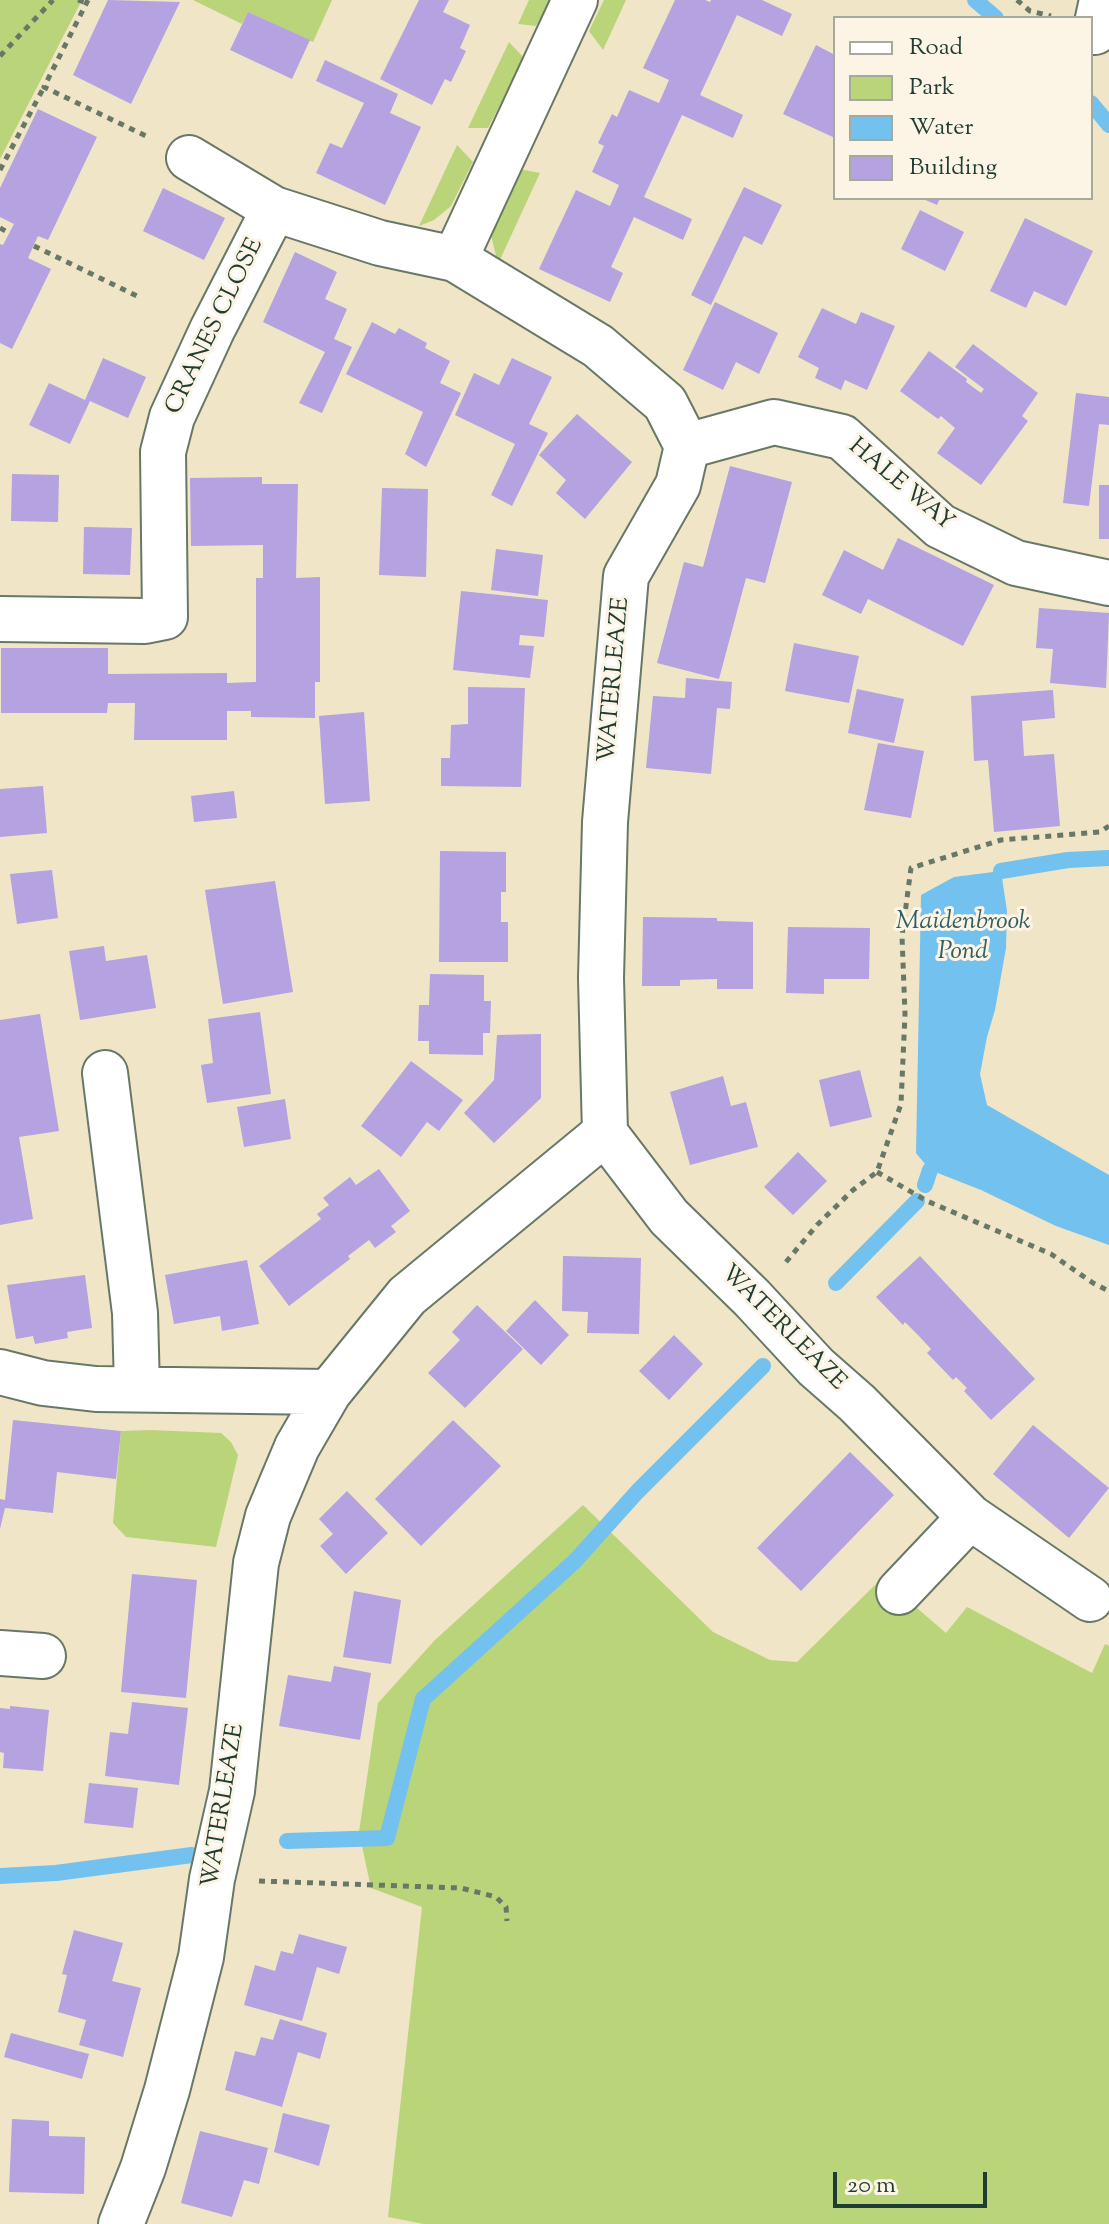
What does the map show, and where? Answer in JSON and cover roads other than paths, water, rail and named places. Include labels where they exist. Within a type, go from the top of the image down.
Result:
[{"type":"street","points":[[575,0],[455,259],[598,346],[665,403],[687,446]]},
{"type":"street","name":"CRANES CLOSE","points":[[189,158],[274,209],[380,243],[455,259]]},
{"type":"street","name":"CRANES CLOSE","points":[[0,619],[145,621],[165,617],[163,452],[172,417],[217,319],[274,209]]},
{"type":"street","name":"HALE WAY","points":[[687,446],[774,422],[842,437],[940,526],[1016,563],[1109,583]]},
{"type":"street","name":"WATERLEAZE","points":[[687,446],[678,485],[626,576],[605,822],[601,978],[605,1133],[669,1217],[752,1298],[816,1367],[857,1403],[970,1517],[1090,1599]]},
{"type":"street","points":[[105,1073],[135,1313],[137,1388]]},
{"type":"street","name":"WATERLEAZE","points":[[121,2224],[143,2168],[185,2027],[201,1957],[212,1879],[232,1791],[256,1563],[268,1516],[297,1447],[329,1392],[407,1296],[605,1133]]},
{"type":"street","points":[[0,1372],[43,1383],[96,1389],[329,1392]]},
{"type":"street","points":[[899,1592],[970,1517]]},
{"type":"street","points":[[0,1653],[43,1656]]},
{"type":"water","name":"Maidenbrook Pond","points":[[1001,871],[1007,911],[1006,948],[980,1074],[987,1105],[1109,1175],[1109,1245],[1056,1226],[981,1190],[930,1170],[916,1153],[921,895],[954,877]]},
{"type":"waterway","points":[[975,0],[994,16]]},
{"type":"waterway","points":[[1093,105],[1109,125]]},
{"type":"waterway","points":[[1001,871],[1068,860],[1109,858]]},
{"type":"waterway","points":[[925,1185],[930,1170]]},
{"type":"waterway","points":[[836,1283],[917,1201]]},
{"type":"waterway","points":[[287,1841],[387,1838],[423,1699],[575,1561],[637,1492],[763,1366]]},
{"type":"waterway","points":[[0,1876],[56,1873],[192,1855]]}]
